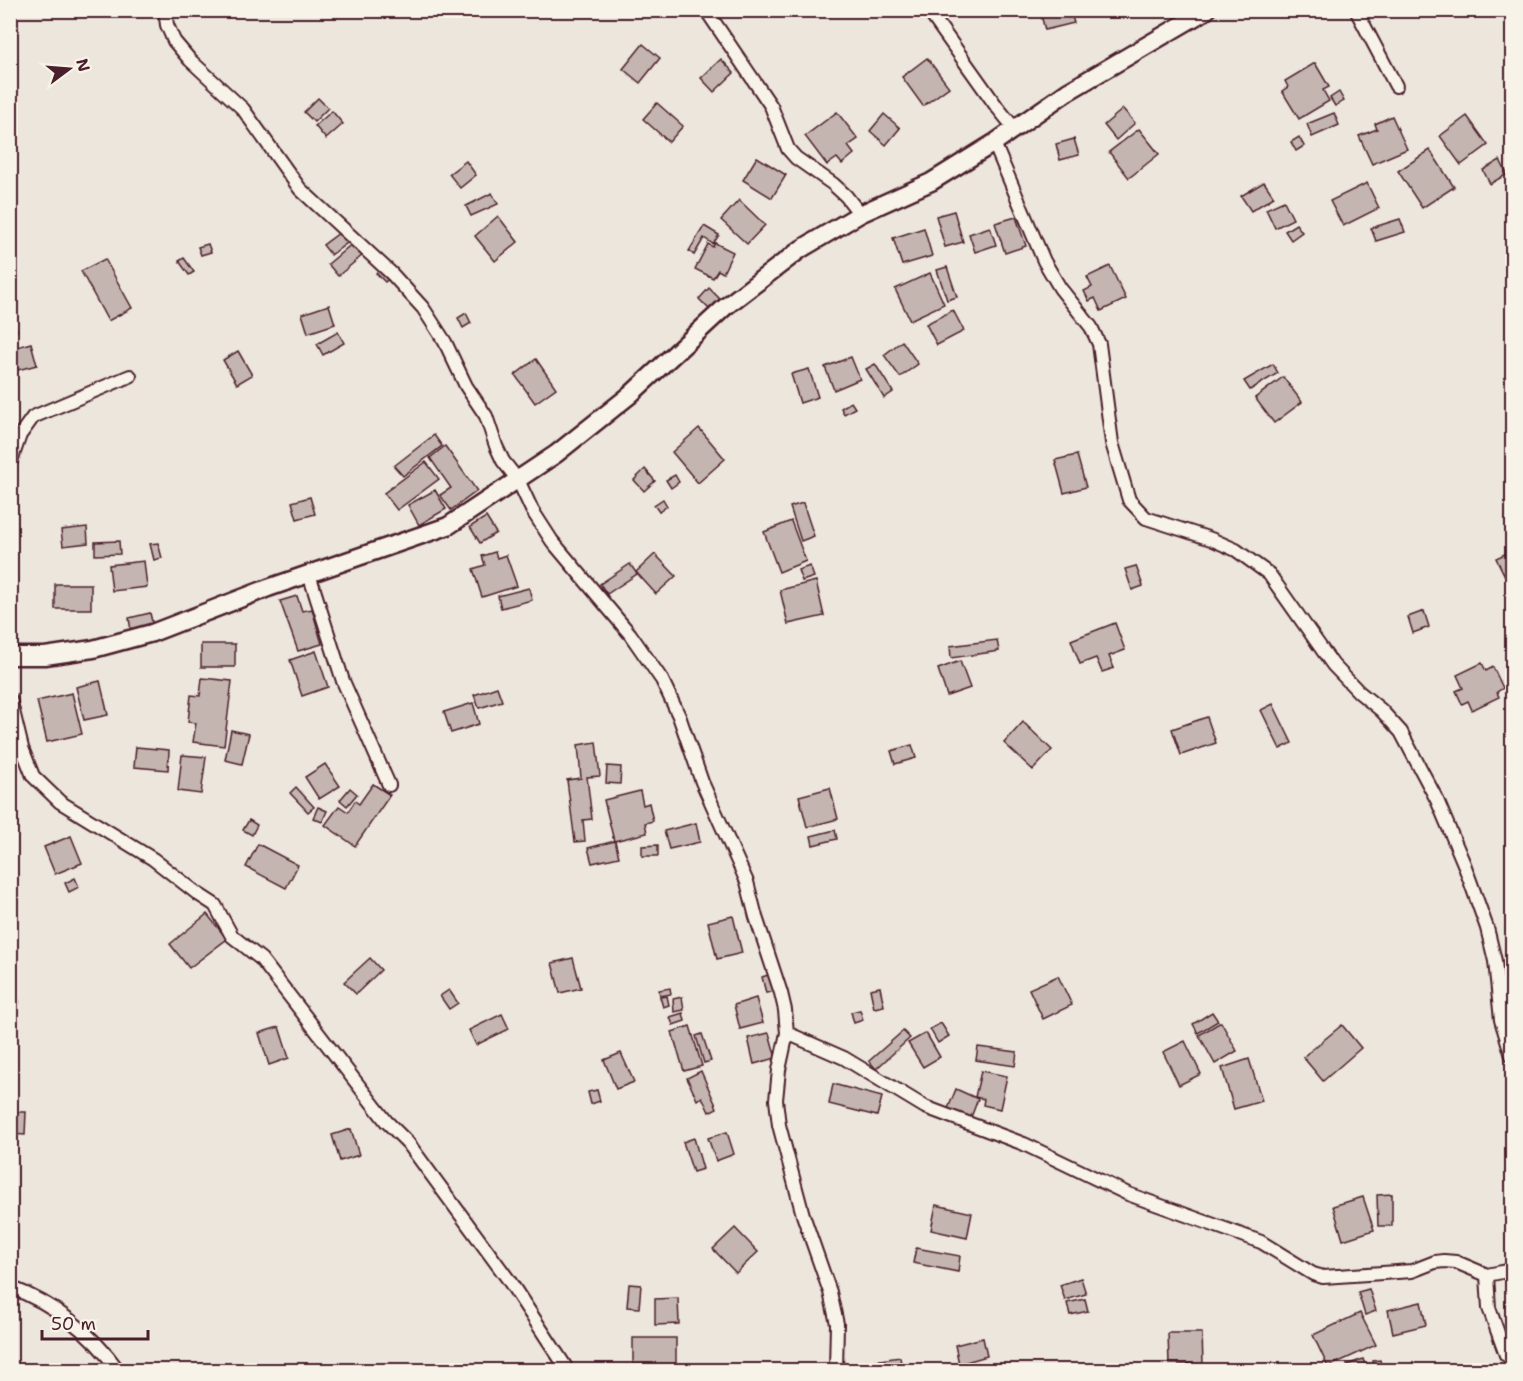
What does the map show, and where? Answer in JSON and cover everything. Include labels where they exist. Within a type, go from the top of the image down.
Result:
[{"type":"street","points":[[165,10],[167,25],[174,41],[190,60],[243,109],[300,189],[392,274],[423,308],[445,342],[466,386],[486,416],[503,461],[518,480],[531,510],[552,541],[630,634],[666,689],[679,716],[702,782],[747,882],[756,917],[782,993],[787,1033],[779,1070],[776,1100],[779,1125],[803,1215],[832,1302],[837,1324],[836,1371]]},
{"type":"street","points":[[706,10],[771,106],[788,149],[796,158],[833,184],[860,214]]},
{"type":"street","points":[[928,10],[1015,129]]},
{"type":"street","points":[[10,656],[45,656],[93,649],[152,633],[309,574],[448,526],[556,454],[630,395],[725,307],[801,249],[860,214],[931,182],[994,143],[1067,92],[1207,10]]},
{"type":"street","points":[[1356,10],[1396,86]]},
{"type":"street","points":[[994,143],[1044,261],[1060,288],[1091,327],[1099,344],[1112,443],[1129,500],[1146,518],[1211,539],[1236,550],[1269,574],[1333,664],[1401,732],[1437,800],[1464,864],[1487,928],[1495,961],[1501,1020],[1512,1056]]},
{"type":"street","points":[[10,464],[20,435],[33,417],[129,376]]},
{"type":"street","points":[[309,574],[343,681],[389,785]]},
{"type":"street","points":[[10,699],[22,748],[33,776],[60,802],[153,859],[215,905],[232,936],[261,959],[386,1121],[408,1143],[507,1279],[565,1366]]},
{"type":"street","points":[[787,1033],[844,1058],[925,1107],[1024,1143],[1128,1194],[1261,1242],[1313,1274],[1323,1277],[1412,1271],[1444,1261],[1456,1262],[1487,1275],[1512,1270]]},
{"type":"street","points":[[1487,1275],[1489,1308],[1506,1355]]},
{"type":"street","points":[[10,1287],[34,1296],[87,1333],[118,1371]]},
{"type":"building","points":[[1070,10],[1074,23],[1045,30],[1040,11]]},
{"type":"building","points":[[643,44],[660,58],[640,83],[623,69]]},
{"type":"building","points":[[927,58],[949,87],[923,106],[902,77]]},
{"type":"building","points":[[721,59],[734,73],[714,92],[701,78]]},
{"type":"building","points":[[1315,63],[1329,87],[1323,90],[1329,101],[1299,119],[1282,91],[1288,87],[1285,81]]},
{"type":"building","points":[[1339,92],[1344,101],[1335,106],[1330,98]]},
{"type":"building","points":[[318,98],[328,108],[314,122],[304,112]]},
{"type":"building","points":[[657,103],[683,126],[669,142],[643,119]]},
{"type":"building","points":[[1123,109],[1135,123],[1116,140],[1104,125]]},
{"type":"building","points":[[332,111],[343,124],[326,139],[315,126]]},
{"type":"building","points":[[837,112],[858,139],[848,146],[854,154],[842,164],[837,158],[827,165],[805,136]]},
{"type":"building","points":[[1334,113],[1339,125],[1312,137],[1307,124]]},
{"type":"building","points":[[884,114],[900,128],[886,145],[870,131]]},
{"type":"building","points":[[1392,116],[1407,149],[1372,164],[1359,136],[1377,129],[1375,124]]},
{"type":"building","points":[[1467,116],[1488,145],[1461,165],[1440,136]]},
{"type":"building","points":[[1139,129],[1159,154],[1129,178],[1109,152]]},
{"type":"building","points":[[1299,137],[1304,146],[1296,151],[1291,142]]},
{"type":"building","points":[[1074,139],[1079,155],[1060,160],[1056,144]]},
{"type":"building","points":[[1430,150],[1454,187],[1422,208],[1398,171]]},
{"type":"building","points":[[757,157],[786,175],[772,198],[743,180]]},
{"type":"building","points":[[1500,160],[1507,174],[1490,184],[1483,170]]},
{"type":"building","points":[[466,161],[476,175],[460,188],[449,174]]},
{"type":"building","points":[[1264,182],[1274,197],[1251,211],[1241,196]]},
{"type":"building","points":[[1367,183],[1379,208],[1343,226],[1330,201]]},
{"type":"building","points":[[492,193],[498,204],[471,216],[466,206]]},
{"type":"building","points":[[739,200],[765,225],[747,244],[721,220]]},
{"type":"building","points":[[1284,201],[1293,219],[1275,228],[1266,209]]},
{"type":"building","points":[[954,211],[963,242],[945,247],[936,216]]},
{"type":"building","points":[[498,216],[518,242],[495,261],[475,236]]},
{"type":"building","points":[[1016,217],[1026,246],[1005,253],[995,223]]},
{"type":"building","points":[[1400,219],[1405,232],[1376,241],[1371,228]]},
{"type":"building","points":[[1296,224],[1302,232],[1291,240],[1285,231]]},
{"type":"building","points":[[704,226],[719,235],[713,244],[704,238],[694,255],[689,251]]},
{"type":"building","points":[[990,227],[996,245],[975,252],[969,234]]},
{"type":"building","points":[[924,228],[932,256],[902,265],[893,238]]},
{"type":"building","points":[[343,230],[351,240],[331,255],[323,245]]},
{"type":"building","points":[[354,242],[364,254],[338,276],[328,264]]},
{"type":"building","points":[[715,243],[733,252],[723,273],[718,270],[713,278],[695,269],[708,244],[713,247]]},
{"type":"building","points":[[208,244],[211,252],[201,255],[198,247]]},
{"type":"building","points":[[184,258],[194,272],[189,275],[179,261]]},
{"type":"building","points":[[105,259],[132,308],[108,321],[81,271]]},
{"type":"building","points":[[1110,266],[1126,299],[1101,311],[1095,298],[1089,301],[1084,291],[1092,287],[1087,277]]},
{"type":"building","points":[[382,267],[391,277],[385,282],[376,273]]},
{"type":"building","points":[[947,267],[957,297],[947,300],[937,270]]},
{"type":"building","points":[[930,273],[944,304],[910,320],[895,289]]},
{"type":"building","points":[[709,288],[722,301],[712,312],[699,299]]},
{"type":"building","points":[[329,305],[335,324],[308,333],[302,314]]},
{"type":"building","points":[[953,310],[964,331],[937,345],[926,324]]},
{"type":"building","points":[[466,313],[471,323],[463,328],[458,318]]},
{"type":"building","points":[[14,318],[17,331],[10,333],[10,319]]},
{"type":"building","points":[[338,332],[344,343],[323,355],[317,344]]},
{"type":"building","points":[[902,341],[918,364],[900,377],[884,355]]},
{"type":"building","points":[[31,343],[37,365],[10,372],[10,349]]},
{"type":"building","points":[[238,351],[252,375],[237,384],[223,360]]},
{"type":"building","points":[[851,357],[860,379],[834,390],[825,367]]},
{"type":"building","points":[[536,359],[556,388],[535,403],[515,375]]},
{"type":"building","points":[[875,364],[893,392],[884,398],[866,369]]},
{"type":"building","points":[[1273,364],[1278,373],[1250,390],[1244,381]]},
{"type":"building","points":[[809,369],[818,397],[800,403],[791,374]]},
{"type":"building","points":[[1283,377],[1302,402],[1274,423],[1255,398]]},
{"type":"building","points":[[851,402],[855,408],[844,414],[841,408]]},
{"type":"building","points":[[699,428],[725,459],[698,483],[672,452]]},
{"type":"building","points":[[434,435],[442,446],[403,476],[394,466]]},
{"type":"building","points":[[445,446],[477,491],[451,510],[440,495],[451,488],[430,458]]},
{"type":"building","points":[[1077,455],[1086,487],[1064,493],[1055,460]]},
{"type":"building","points":[[426,462],[439,479],[397,510],[384,493]]},
{"type":"building","points":[[645,469],[655,481],[644,491],[634,480]]},
{"type":"building","points":[[675,475],[679,482],[671,488],[666,480]]},
{"type":"building","points":[[435,490],[446,509],[419,525],[408,505]]},
{"type":"building","points":[[310,497],[315,514],[297,519],[292,502]]},
{"type":"building","points":[[663,499],[667,506],[659,512],[654,505]]},
{"type":"building","points":[[803,503],[814,536],[801,541],[790,507]]},
{"type":"building","points":[[486,517],[496,533],[480,543],[470,527]]},
{"type":"building","points":[[791,521],[806,561],[779,572],[764,532]]},
{"type":"building","points":[[87,527],[88,543],[63,546],[61,530]]},
{"type":"building","points":[[119,541],[120,554],[95,555],[95,542]]},
{"type":"building","points":[[158,543],[162,558],[154,560],[150,544]]},
{"type":"building","points":[[495,552],[497,558],[506,555],[517,586],[482,597],[473,569],[485,565],[482,556]]},
{"type":"building","points":[[1507,553],[1512,564],[1512,577],[1507,580],[1496,558]]},
{"type":"building","points":[[655,554],[676,576],[656,594],[636,572]]},
{"type":"building","points":[[144,561],[147,587],[112,591],[109,565]]},
{"type":"building","points":[[630,564],[637,574],[607,594],[600,584]]},
{"type":"building","points":[[810,566],[814,577],[802,581],[798,570]]},
{"type":"building","points":[[1136,566],[1143,586],[1132,590],[1125,569]]},
{"type":"building","points":[[816,581],[824,616],[788,624],[780,590]]},
{"type":"building","points":[[55,584],[91,584],[91,609],[55,609]]},
{"type":"building","points":[[529,588],[532,600],[501,608],[498,596]]},
{"type":"building","points":[[297,596],[302,611],[312,609],[322,644],[298,651],[280,601]]},
{"type":"building","points":[[1424,611],[1429,627],[1413,633],[1408,617]]},
{"type":"building","points":[[150,613],[153,626],[131,631],[129,618]]},
{"type":"building","points":[[1115,623],[1125,650],[1109,656],[1114,668],[1102,672],[1096,658],[1080,664],[1071,640]]},
{"type":"building","points":[[997,640],[999,651],[951,658],[950,646]]},
{"type":"building","points":[[201,644],[235,644],[235,667],[201,667]]},
{"type":"building","points":[[316,651],[328,687],[302,696],[290,660]]},
{"type":"building","points":[[960,661],[970,688],[947,696],[938,669]]},
{"type":"building","points":[[1482,663],[1486,671],[1493,667],[1503,688],[1497,692],[1499,697],[1472,710],[1468,701],[1462,704],[1456,691],[1463,688],[1457,675]]},
{"type":"building","points":[[202,678],[232,681],[224,746],[193,742],[196,723],[188,722],[191,695],[200,696]]},
{"type":"building","points":[[100,681],[108,715],[84,720],[76,687]]},
{"type":"building","points":[[497,687],[502,701],[479,708],[474,695]]},
{"type":"building","points":[[72,693],[82,734],[47,742],[37,701]]},
{"type":"building","points":[[473,703],[479,724],[451,733],[444,712]]},
{"type":"building","points":[[1273,704],[1292,743],[1280,749],[1261,710]]},
{"type":"building","points":[[1207,717],[1216,743],[1181,755],[1172,729]]},
{"type":"building","points":[[1023,722],[1052,750],[1033,770],[1004,743]]},
{"type":"building","points":[[231,730],[249,734],[242,764],[225,760]]},
{"type":"building","points":[[596,742],[600,776],[587,777],[592,819],[583,820],[585,841],[575,842],[567,780],[581,778],[578,745]]},
{"type":"building","points":[[912,745],[916,758],[895,764],[891,751]]},
{"type":"building","points":[[136,747],[169,750],[168,770],[134,767]]},
{"type":"building","points":[[182,755],[206,757],[201,794],[178,791]]},
{"type":"building","points":[[325,764],[340,786],[319,799],[305,777]]},
{"type":"building","points":[[607,766],[621,767],[620,784],[606,783]]},
{"type":"building","points":[[373,784],[390,795],[355,846],[325,825],[339,806],[348,812],[355,801],[359,804]]},
{"type":"building","points":[[296,787],[314,807],[308,812],[290,793]]},
{"type":"building","points":[[350,788],[357,794],[347,806],[340,800]]},
{"type":"building","points":[[830,788],[838,819],[807,827],[799,796]]},
{"type":"building","points":[[640,791],[643,805],[649,803],[653,821],[645,823],[647,833],[614,841],[604,800]]},
{"type":"building","points":[[318,807],[327,811],[322,822],[313,818]]},
{"type":"building","points":[[249,820],[257,825],[252,835],[243,830]]},
{"type":"building","points":[[696,823],[700,842],[669,849],[664,831]]},
{"type":"building","points":[[835,830],[837,839],[813,845],[811,836]]},
{"type":"building","points":[[71,836],[82,863],[55,874],[44,847]]},
{"type":"building","points":[[615,841],[619,857],[592,863],[588,848]]},
{"type":"building","points":[[258,844],[298,865],[286,888],[246,867]]},
{"type":"building","points":[[658,845],[658,856],[642,856],[642,846]]},
{"type":"building","points":[[75,878],[79,887],[69,892],[65,883]]},
{"type":"building","points":[[207,914],[227,939],[189,968],[170,944]]},
{"type":"building","points":[[733,916],[742,953],[717,959],[708,922]]},
{"type":"building","points":[[370,958],[381,970],[356,994],[344,982]]},
{"type":"building","points":[[573,958],[581,988],[560,993],[552,963]]},
{"type":"building","points":[[771,974],[775,991],[766,993],[762,977]]},
{"type":"building","points":[[1058,976],[1072,1005],[1043,1019],[1029,989]]},
{"type":"building","points":[[10,982],[16,982],[19,1003],[10,1004]]},
{"type":"building","points":[[880,987],[884,1006],[874,1008],[870,989]]},
{"type":"building","points":[[670,988],[671,994],[660,996],[659,990]]},
{"type":"building","points":[[449,990],[458,1003],[449,1009],[440,996]]},
{"type":"building","points":[[667,996],[669,1005],[663,1007],[660,997]]},
{"type":"building","points":[[682,997],[684,1010],[674,1012],[673,999]]},
{"type":"building","points":[[756,998],[763,1023],[740,1029],[734,1005]]},
{"type":"building","points":[[860,1010],[863,1020],[854,1023],[851,1012]]},
{"type":"building","points":[[1212,1012],[1218,1021],[1198,1033],[1193,1024]]},
{"type":"building","points":[[683,1013],[685,1021],[673,1025],[670,1017]]},
{"type":"building","points":[[502,1014],[509,1029],[476,1045],[469,1030]]},
{"type":"building","points":[[1221,1022],[1237,1051],[1215,1064],[1199,1035]]},
{"type":"building","points":[[941,1023],[949,1036],[938,1043],[930,1029]]},
{"type":"building","points":[[1342,1025],[1361,1048],[1323,1081],[1303,1057]]},
{"type":"building","points":[[690,1026],[702,1066],[684,1071],[672,1032]]},
{"type":"building","points":[[279,1027],[289,1058],[269,1065],[259,1033]]},
{"type":"building","points":[[903,1031],[910,1038],[876,1069],[869,1061]]},
{"type":"building","points":[[769,1033],[776,1058],[754,1064],[748,1038]]},
{"type":"building","points":[[926,1033],[940,1057],[923,1067],[908,1043]]},
{"type":"building","points":[[702,1034],[711,1061],[704,1063],[696,1036]]},
{"type":"building","points":[[1185,1041],[1201,1074],[1179,1085],[1163,1052]]},
{"type":"building","points":[[978,1047],[1017,1052],[1015,1066],[976,1060]]},
{"type":"building","points":[[621,1053],[634,1082],[616,1089],[604,1060]]},
{"type":"building","points":[[1249,1059],[1262,1101],[1234,1109],[1222,1068]]},
{"type":"building","points":[[701,1071],[717,1108],[709,1112],[702,1097],[697,1100],[687,1078]]},
{"type":"building","points":[[981,1071],[1007,1076],[1000,1109],[983,1105],[984,1099],[975,1097]]},
{"type":"building","points":[[833,1084],[882,1097],[877,1116],[829,1104]]},
{"type":"building","points":[[956,1089],[978,1099],[970,1120],[947,1111]]},
{"type":"building","points":[[597,1090],[600,1101],[591,1104],[588,1092]]},
{"type":"building","points":[[14,1112],[26,1112],[25,1135],[12,1134]]},
{"type":"building","points":[[351,1129],[359,1155],[340,1161],[332,1135]]},
{"type":"building","points":[[727,1132],[734,1154],[716,1161],[708,1138]]},
{"type":"building","points":[[694,1138],[703,1169],[693,1172],[683,1142]]},
{"type":"building","points":[[1392,1194],[1392,1226],[1378,1226],[1377,1195]]},
{"type":"building","points":[[1363,1197],[1374,1230],[1343,1240],[1333,1206]]},
{"type":"building","points":[[936,1205],[972,1213],[967,1238],[931,1230]]},
{"type":"building","points":[[735,1228],[758,1252],[736,1273],[713,1249]]},
{"type":"building","points":[[916,1248],[960,1256],[958,1272],[913,1263]]},
{"type":"building","points":[[1081,1278],[1086,1294],[1065,1300],[1060,1285]]},
{"type":"building","points":[[629,1284],[641,1285],[639,1308],[627,1307]]},
{"type":"building","points":[[1369,1289],[1376,1311],[1365,1315],[1358,1292]]},
{"type":"building","points":[[678,1298],[679,1324],[655,1325],[655,1299]]},
{"type":"building","points":[[1085,1299],[1088,1311],[1070,1315],[1067,1303]]},
{"type":"building","points":[[1421,1302],[1426,1325],[1393,1333],[1388,1310]]},
{"type":"building","points":[[1360,1313],[1376,1345],[1328,1367],[1313,1335]]},
{"type":"building","points":[[1168,1333],[1202,1333],[1203,1364],[1169,1364]]},
{"type":"building","points":[[633,1338],[676,1338],[676,1365],[633,1365]]},
{"type":"building","points":[[983,1338],[987,1356],[959,1364],[955,1345]]},
{"type":"building","points":[[900,1357],[902,1370],[861,1370],[860,1363]]},
{"type":"building","points":[[1363,1359],[1367,1370],[1349,1370],[1347,1365]]},
{"type":"building","points":[[1380,1360],[1382,1370],[1375,1370],[1373,1361]]}]
